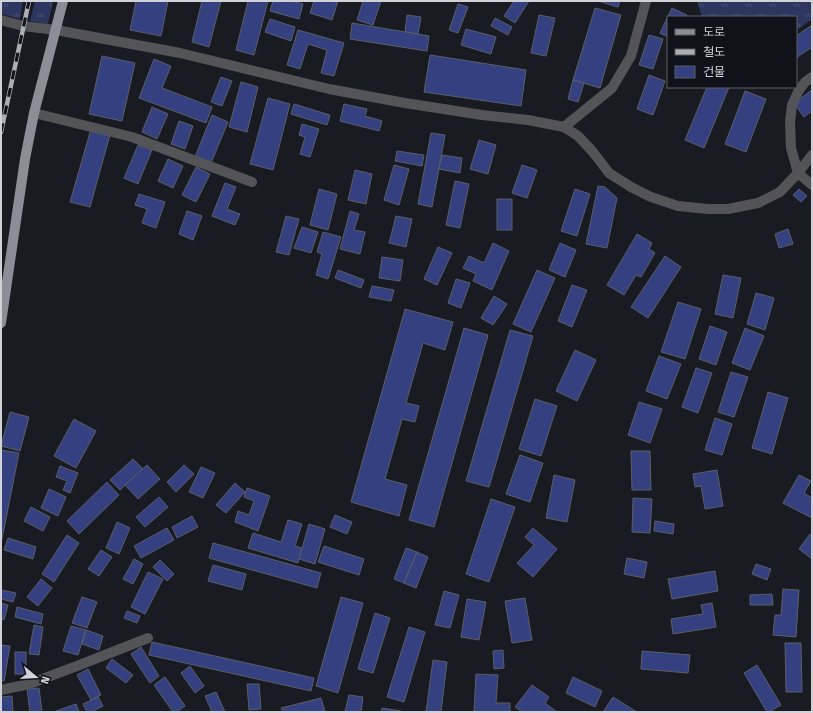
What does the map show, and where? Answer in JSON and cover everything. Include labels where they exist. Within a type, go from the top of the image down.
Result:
[{"type":"main road","points":[[1,324],[25,158],[34,113],[63,1]]},
{"type":"street","points":[[564,127],[612,88],[630,56],[646,1]]},
{"type":"street","points":[[1,20],[23,26],[56,30],[180,53],[329,89],[405,103],[482,115],[528,120],[564,127],[578,136],[593,152],[609,173],[631,187],[651,197],[678,206],[728,209],[758,203],[780,192],[812,155]]},
{"type":"street","points":[[812,77],[805,82],[798,92],[792,105],[790,123],[791,148],[798,173],[812,185]]},
{"type":"street","points":[[34,113],[132,137],[252,182]]},
{"type":"street","points":[[1,690],[28,684],[148,638]]},
{"type":"green space","points":[[1,1],[23,1],[20,19],[1,14]]},
{"type":"green space","points":[[35,1],[53,1],[48,24],[30,21]]},
{"type":"green space","points":[[697,1],[812,1],[812,19],[797,30],[797,16],[702,16]]},
{"type":"building","points":[[136,1],[168,1],[161,36],[130,30]]},
{"type":"building","points":[[202,1],[221,1],[209,47],[192,42]]},
{"type":"building","points":[[248,1],[268,1],[254,55],[236,50]]},
{"type":"building","points":[[273,1],[292,1],[303,4],[299,19],[270,11]]},
{"type":"building","points":[[314,1],[338,1],[332,20],[310,13]]},
{"type":"building","points":[[363,1],[381,1],[373,25],[357,20]]},
{"type":"building","points":[[514,1],[529,1],[515,23],[504,16]]},
{"type":"building","points":[[598,1],[620,1],[618,7]]},
{"type":"building","points":[[458,4],[468,7],[458,33],[449,30]]},
{"type":"building","points":[[595,8],[621,15],[600,88],[573,80]]},
{"type":"building","points":[[672,8],[687,15],[686,16],[668,16]]},
{"type":"building","points":[[407,15],[421,17],[418,34],[405,32]]},
{"type":"building","points":[[539,15],[555,18],[546,56],[531,53]]},
{"type":"building","points":[[495,18],[512,27],[508,35],[491,26]]},
{"type":"building","points":[[667,18],[667,36],[660,33]]},
{"type":"building","points":[[270,19],[295,27],[291,41],[265,32]]},
{"type":"building","points":[[352,23],[429,36],[427,51],[350,39]]},
{"type":"building","points":[[812,25],[812,47],[797,57],[797,35]]},
{"type":"building","points":[[466,29],[496,37],[491,54],[461,45]]},
{"type":"building","points":[[298,30],[344,43],[334,76],[321,73],[327,50],[308,44],[300,69],[287,65]]},
{"type":"building","points":[[649,35],[663,39],[653,69],[639,65]]},
{"type":"building","points":[[430,55],[526,70],[521,106],[424,92]]},
{"type":"building","points":[[102,56],[135,63],[122,121],[89,114]]},
{"type":"building","points":[[154,59],[171,66],[162,88],[212,107],[206,123],[139,98]]},
{"type":"building","points":[[649,75],[665,81],[653,115],[637,109]]},
{"type":"building","points":[[221,77],[232,81],[222,106],[211,102]]},
{"type":"building","points":[[573,80],[584,83],[578,102],[568,99]]},
{"type":"building","points":[[241,82],[258,87],[247,132],[229,127]]},
{"type":"building","points":[[707,88],[729,88],[704,148],[685,140]]},
{"type":"building","points":[[812,90],[812,111],[804,117],[794,103]]},
{"type":"building","points":[[745,91],[766,99],[746,152],[725,144]]},
{"type":"building","points":[[268,98],[290,104],[273,170],[250,164]]},
{"type":"building","points":[[294,104],[330,115],[327,125],[291,114]]},
{"type":"building","points":[[344,104],[367,109],[365,116],[382,121],[379,131],[340,121]]},
{"type":"building","points":[[152,107],[168,114],[157,139],[142,132]]},
{"type":"building","points":[[212,115],[228,122],[211,163],[195,157]]},
{"type":"building","points":[[179,121],[193,126],[185,149],[171,144]]},
{"type":"building","points":[[302,124],[319,129],[310,157],[300,154],[305,137],[299,135]]},
{"type":"building","points":[[91,129],[110,135],[90,207],[70,202]]},
{"type":"building","points":[[431,133],[445,135],[432,207],[418,204]]},
{"type":"building","points":[[479,140],[496,145],[488,174],[470,169]]},
{"type":"building","points":[[138,145],[152,150],[138,184],[124,178]]},
{"type":"building","points":[[397,151],[424,155],[422,166],[395,161]]},
{"type":"building","points":[[442,155],[462,158],[460,173],[439,169]]},
{"type":"building","points":[[168,159],[183,166],[173,188],[158,181]]},
{"type":"building","points":[[394,165],[409,169],[399,205],[384,200]]},
{"type":"building","points":[[522,165],[537,170],[527,198],[512,193]]},
{"type":"building","points":[[196,167],[210,174],[196,202],[182,195]]},
{"type":"building","points":[[355,170],[372,174],[366,204],[348,200]]},
{"type":"building","points":[[455,181],[469,184],[460,228],[446,225]]},
{"type":"building","points":[[225,183],[236,187],[227,209],[240,214],[235,225],[212,216]]},
{"type":"building","points":[[598,186],[605,187],[617,198],[607,248],[586,244]]},
{"type":"building","points":[[319,189],[337,194],[328,230],[310,225]]},
{"type":"building","points":[[575,189],[590,194],[577,236],[561,231]]},
{"type":"building","points":[[799,189],[807,196],[801,202],[793,195]]},
{"type":"building","points":[[139,194],[165,202],[156,228],[142,223],[147,209],[135,205]]},
{"type":"building","points":[[497,199],[512,199],[512,230],[497,230]]},
{"type":"building","points":[[187,211],[202,216],[193,240],[179,234]]},
{"type":"building","points":[[350,211],[359,214],[354,230],[365,232],[360,254],[340,249]]},
{"type":"building","points":[[286,216],[299,219],[289,255],[276,252]]},
{"type":"building","points":[[396,216],[412,219],[406,247],[389,243]]},
{"type":"building","points":[[302,227],[318,232],[311,253],[294,248]]},
{"type":"building","points":[[788,229],[793,244],[779,248],[775,234]]},
{"type":"building","points":[[323,232],[341,237],[328,279],[316,275],[322,254],[317,252]]},
{"type":"building","points":[[637,234],[652,243],[649,249],[655,253],[641,277],[636,275],[624,295],[607,285]]},
{"type":"building","points":[[493,243],[509,251],[492,290],[473,281],[476,274],[463,268],[469,256],[484,263]]},
{"type":"building","points":[[560,243],[576,250],[565,277],[549,270]]},
{"type":"building","points":[[438,247],[452,253],[437,285],[424,279]]},
{"type":"building","points":[[665,256],[681,267],[648,318],[631,307]]},
{"type":"building","points":[[382,257],[403,260],[400,281],[379,278]]},
{"type":"building","points":[[338,270],[364,280],[361,288],[335,278]]},
{"type":"building","points":[[537,270],[555,278],[531,332],[513,324]]},
{"type":"building","points":[[723,275],[741,278],[733,318],[715,314]]},
{"type":"building","points":[[456,279],[470,283],[461,308],[448,303]]},
{"type":"building","points":[[572,285],[587,290],[572,327],[558,321]]},
{"type":"building","points":[[372,286],[394,290],[391,301],[369,297]]},
{"type":"building","points":[[756,293],[774,298],[765,330],[747,324]]},
{"type":"building","points":[[494,296],[507,304],[493,325],[481,318]]},
{"type":"building","points":[[678,302],[701,309],[685,359],[661,352]]},
{"type":"building","points":[[405,309],[453,322],[445,350],[423,343],[406,403],[419,406],[415,422],[402,419],[385,479],[407,485],[399,516],[351,502]]},
{"type":"building","points":[[710,326],[727,332],[716,365],[699,359]]},
{"type":"building","points":[[464,328],[488,335],[434,527],[409,520]]},
{"type":"building","points":[[745,328],[764,336],[750,370],[732,363]]},
{"type":"building","points":[[510,330],[533,336],[489,487],[466,481]]},
{"type":"building","points":[[575,350],[596,360],[577,401],[556,391]]},
{"type":"building","points":[[659,356],[681,364],[667,399],[646,391]]},
{"type":"building","points":[[696,368],[712,373],[698,413],[682,407]]},
{"type":"building","points":[[731,372],[748,377],[734,417],[718,412]]},
{"type":"building","points":[[768,392],[788,398],[772,454],[752,448]]},
{"type":"building","points":[[535,399],[557,406],[541,456],[519,449]]},
{"type":"building","points":[[639,402],[662,409],[650,443],[628,435]]},
{"type":"building","points":[[10,412],[29,417],[20,451],[1,446]]},
{"type":"building","points":[[715,418],[732,424],[722,455],[705,450]]},
{"type":"building","points":[[74,419],[96,431],[76,468],[54,456]]},
{"type":"building","points":[[1,450],[19,453],[1,544]]},
{"type":"building","points":[[631,451],[650,451],[651,490],[632,490]]},
{"type":"building","points":[[520,455],[543,463],[530,502],[506,494]]},
{"type":"building","points":[[133,459],[143,469],[120,490],[110,480]]},
{"type":"building","points":[[147,465],[160,479],[138,499],[125,485]]},
{"type":"building","points":[[184,465],[194,474],[176,492],[167,482]]},
{"type":"building","points":[[60,466],[78,473],[70,493],[63,490],[67,481],[56,477]]},
{"type":"building","points":[[201,467],[215,473],[203,498],[189,492]]},
{"type":"building","points":[[717,470],[723,506],[705,509],[701,486],[695,487],[693,474]]},
{"type":"building","points":[[554,475],[575,480],[567,522],[546,518]]},
{"type":"building","points":[[799,475],[811,481],[804,493],[812,498],[812,518],[783,503]]},
{"type":"building","points":[[107,482],[119,495],[79,534],[67,521]]},
{"type":"building","points":[[235,483],[245,492],[226,513],[216,505]]},
{"type":"building","points":[[247,488],[270,496],[258,531],[235,522],[238,511],[249,515],[254,501],[244,497]]},
{"type":"building","points":[[49,489],[66,497],[58,516],[41,508]]},
{"type":"building","points":[[159,497],[168,507],[145,527],[136,517]]},
{"type":"building","points":[[633,498],[652,499],[650,533],[632,532]]},
{"type":"building","points":[[491,499],[515,507],[489,582],[466,574]]},
{"type":"building","points":[[31,507],[50,517],[43,531],[24,521]]},
{"type":"building","points":[[335,515],[352,522],[347,534],[330,527]]},
{"type":"building","points":[[192,516],[198,527],[177,538],[172,527]]},
{"type":"building","points":[[288,520],[302,524],[295,546],[302,548],[298,563],[248,548],[253,533],[281,542]]},
{"type":"building","points":[[655,521],[674,524],[673,534],[654,531]]},
{"type":"building","points":[[117,522],[130,528],[119,554],[106,548]]},
{"type":"building","points":[[309,524],[325,529],[315,564],[299,559]]},
{"type":"building","points":[[167,528],[174,540],[141,558],[134,546]]},
{"type":"building","points":[[533,528],[557,549],[533,577],[517,563],[534,545],[525,537]]},
{"type":"building","points":[[810,534],[812,535],[812,559],[799,549]]},
{"type":"building","points":[[67,535],[79,543],[54,582],[42,574]]},
{"type":"building","points":[[8,538],[36,547],[33,559],[4,550]]},
{"type":"building","points":[[213,543],[321,573],[317,588],[209,558]]},
{"type":"building","points":[[324,546],[364,559],[359,575],[318,562]]},
{"type":"building","points":[[406,548],[417,552],[404,583],[394,579]]},
{"type":"building","points":[[101,550],[112,557],[99,576],[88,569]]},
{"type":"building","points":[[417,552],[428,557],[416,588],[404,583]]},
{"type":"building","points":[[627,558],[647,562],[644,578],[624,574]]},
{"type":"building","points":[[134,559],[143,564],[133,584],[123,579]]},
{"type":"building","points":[[160,560],[174,574],[167,581],[153,567]]},
{"type":"building","points":[[756,564],[771,569],[767,580],[752,574]]},
{"type":"building","points":[[213,565],[246,574],[242,590],[208,581]]},
{"type":"building","points":[[715,571],[718,591],[672,599],[668,579]]},
{"type":"building","points":[[148,572],[163,579],[145,614],[131,607]]},
{"type":"building","points":[[41,579],[52,588],[38,606],[27,597]]},
{"type":"building","points":[[783,589],[799,590],[796,637],[773,635],[775,615],[781,615]]},
{"type":"building","points":[[1,590],[16,593],[13,602],[1,599]]},
{"type":"building","points":[[444,591],[459,595],[450,628],[435,625]]},
{"type":"building","points":[[772,594],[773,605],[750,605],[750,595]]},
{"type":"building","points":[[82,597],[97,602],[87,628],[72,623]]},
{"type":"building","points":[[341,597],[363,603],[338,693],[316,686]]},
{"type":"building","points":[[525,598],[532,640],[512,643],[505,601]]},
{"type":"building","points":[[467,599],[486,602],[479,640],[461,637]]},
{"type":"building","points":[[1,603],[8,605],[4,620],[1,619]]},
{"type":"building","points":[[712,603],[716,627],[673,634],[671,619],[703,614],[701,605]]},
{"type":"building","points":[[17,607],[43,614],[41,624],[15,617]]},
{"type":"building","points":[[127,611],[140,616],[137,623],[124,618]]},
{"type":"building","points":[[375,613],[390,618],[373,673],[358,669]]},
{"type":"building","points":[[34,625],[43,627],[39,655],[29,654]]},
{"type":"building","points":[[71,626],[86,630],[78,655],[63,651]]},
{"type":"building","points":[[409,627],[425,632],[404,702],[387,697]]},
{"type":"building","points":[[86,630],[103,636],[99,650],[82,644]]},
{"type":"building","points":[[152,642],[314,678],[311,691],[149,655]]},
{"type":"building","points":[[785,643],[801,643],[802,692],[786,692]]},
{"type":"building","points":[[1,645],[10,646],[4,681],[1,680]]},
{"type":"building","points":[[141,647],[159,676],[150,683],[131,654]]},
{"type":"building","points":[[503,650],[504,668],[494,669],[493,651]]},
{"type":"building","points":[[642,651],[690,655],[688,673],[641,669]]},
{"type":"building","points":[[15,652],[26,652],[26,674],[15,674]]},
{"type":"building","points":[[112,659],[133,675],[126,683],[106,668]]},
{"type":"building","points":[[433,660],[447,662],[441,712],[426,712]]},
{"type":"building","points":[[757,665],[781,705],[769,712],[767,712],[744,673]]},
{"type":"building","points":[[190,666],[204,686],[195,693],[181,673]]},
{"type":"building","points":[[88,669],[101,695],[91,700],[77,675]]},
{"type":"building","points":[[476,674],[498,675],[496,703],[510,703],[510,712],[474,712]]},
{"type":"building","points":[[165,677],[185,706],[177,712],[173,712],[154,685]]},
{"type":"building","points":[[573,677],[602,691],[595,707],[566,693]]},
{"type":"building","points":[[247,684],[259,684],[261,709],[249,710]]},
{"type":"building","points":[[532,685],[549,697],[545,703],[557,712],[522,712],[515,707]]},
{"type":"building","points":[[39,688],[42,712],[30,712],[27,689]]},
{"type":"building","points":[[216,692],[225,712],[212,712],[205,696]]},
{"type":"building","points":[[349,695],[363,697],[361,712],[345,712]]},
{"type":"building","points":[[12,696],[13,712],[1,712],[1,697]]},
{"type":"building","points":[[98,697],[103,706],[91,712],[87,712],[83,704]]},
{"type":"building","points":[[613,697],[637,712],[603,712]]},
{"type":"building","points":[[321,698],[325,712],[283,712],[281,708]]},
{"type":"building","points":[[76,704],[79,712],[56,711]]},
{"type":"building","points":[[382,708],[401,711],[401,712],[381,712]]},
{"type":"railway","points":[[1,132],[29,1]]}]
